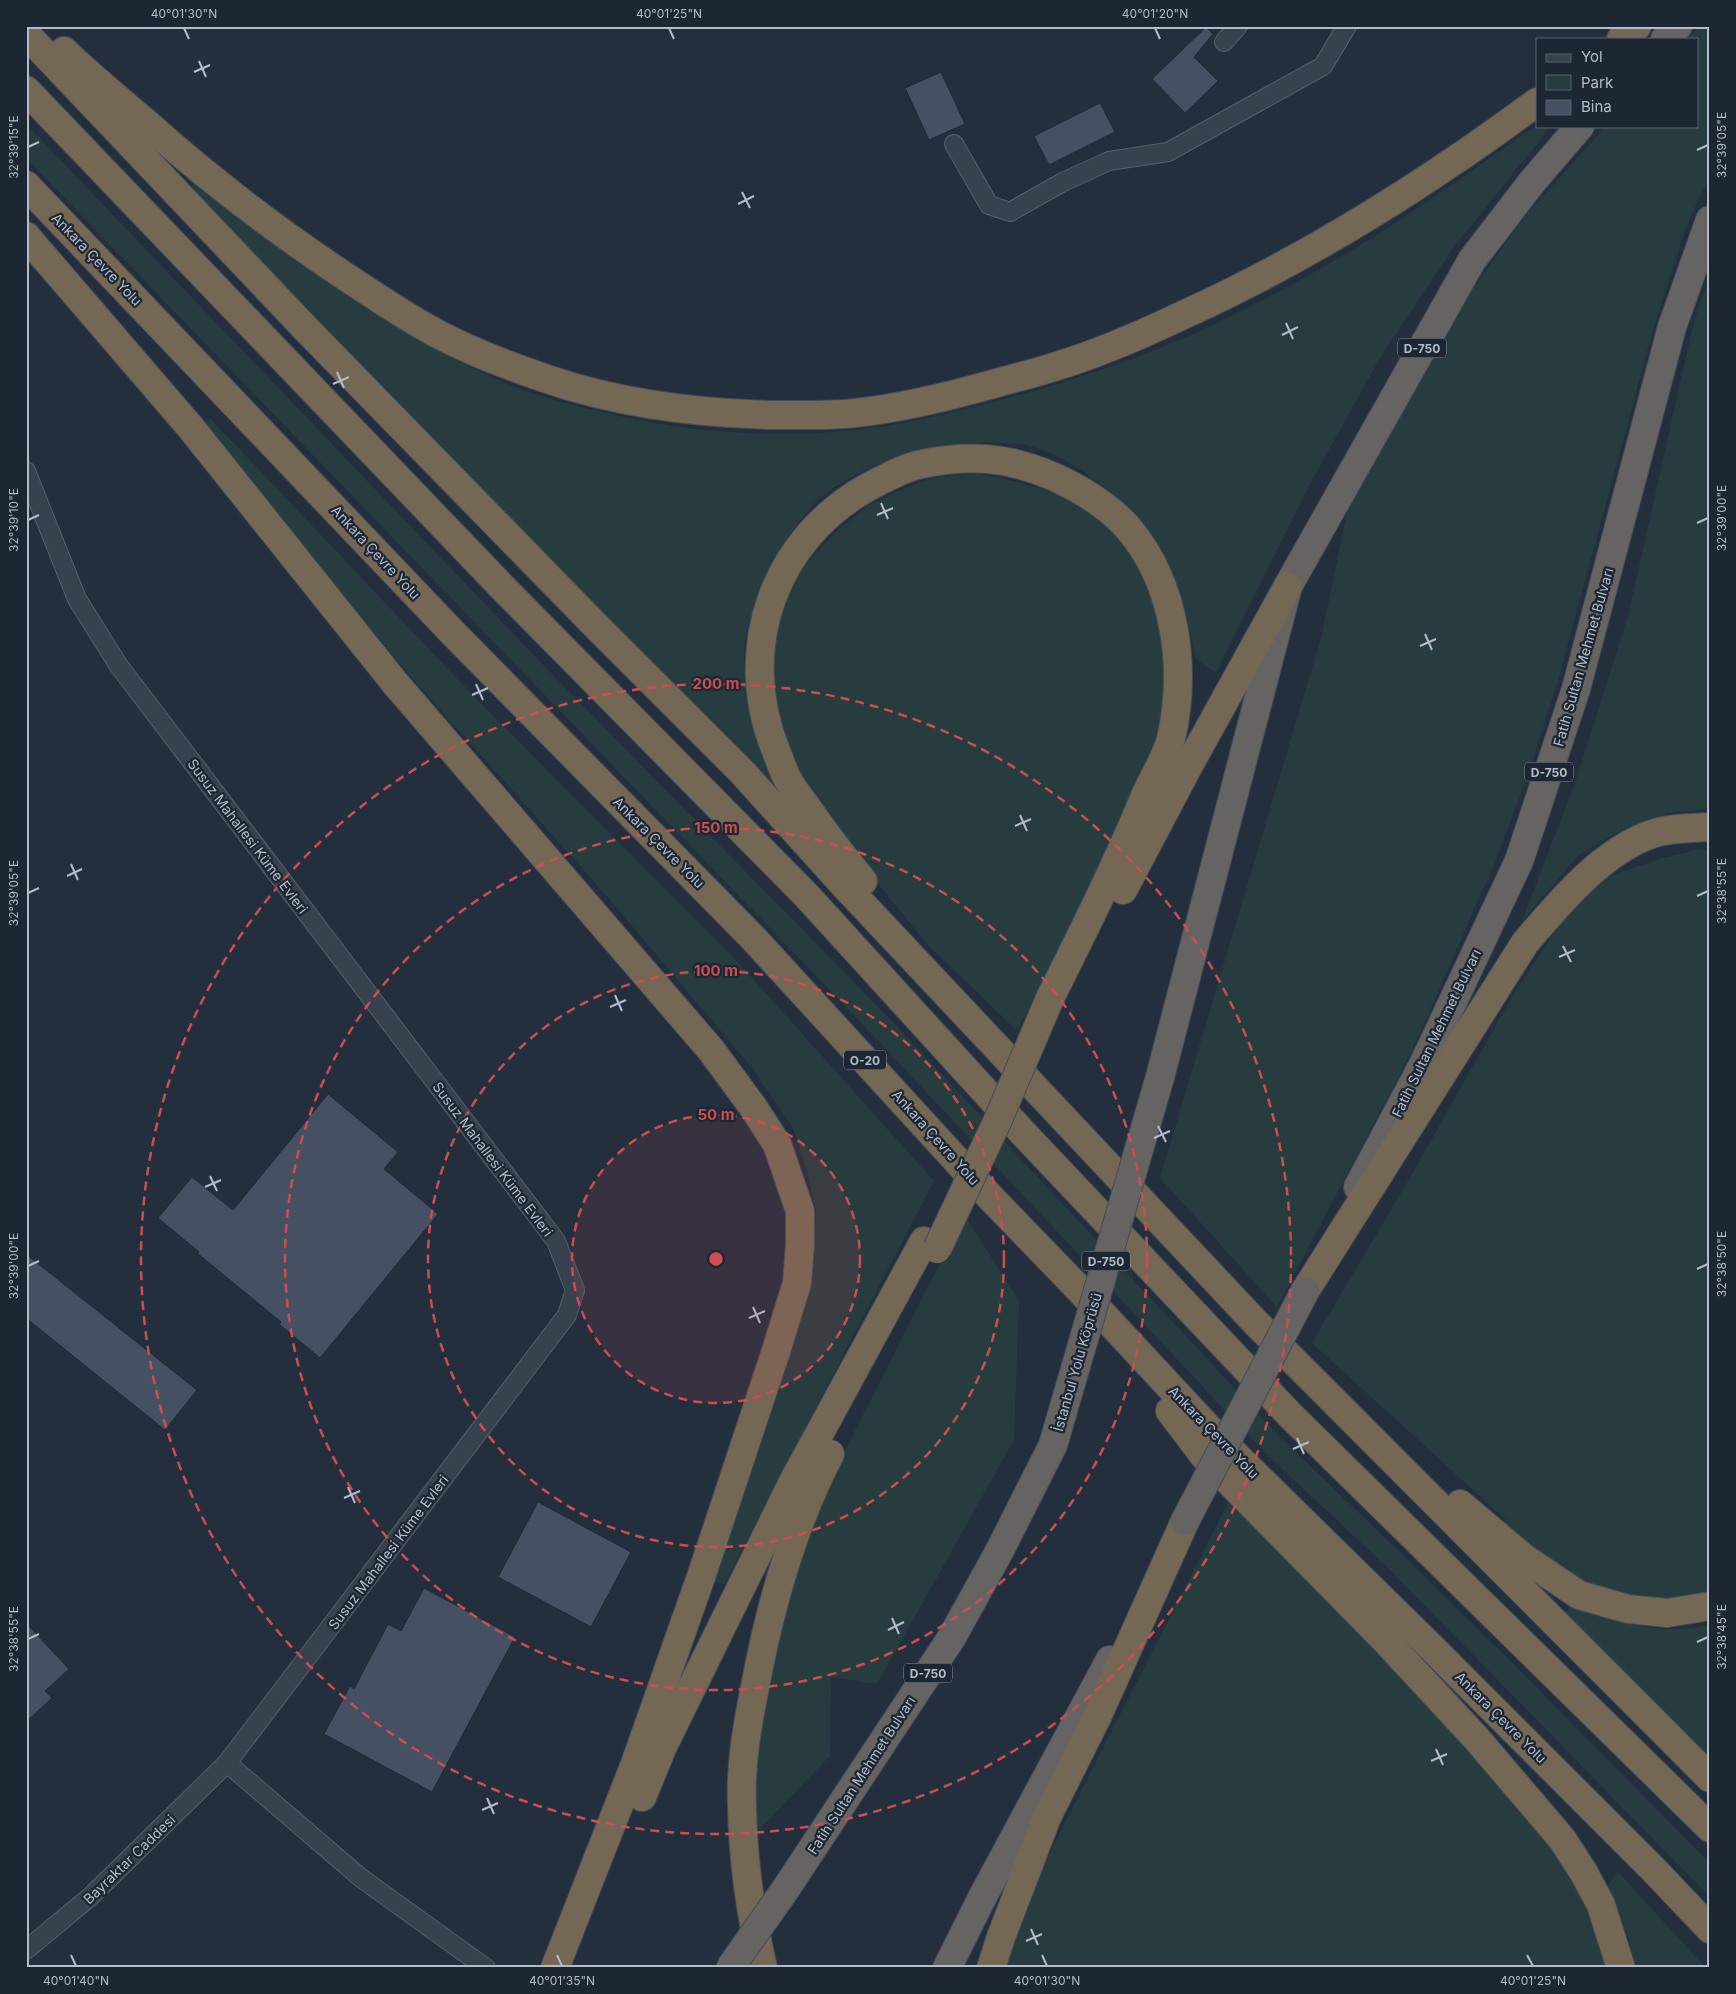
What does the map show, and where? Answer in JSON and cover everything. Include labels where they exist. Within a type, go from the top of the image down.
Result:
[{"type":"highway","points":[[40,26],[68,55],[165,141],[241,203],[326,264],[436,333],[501,362],[554,381],[605,396],[668,408],[731,414],[851,414],[906,406],[1059,366],[1140,335],[1214,301],[1343,232],[1414,187],[1536,103]]},
{"type":"highway","points":[[1622,38],[1636,26]]},
{"type":"highway","points":[[1666,38],[1678,26]]},
{"type":"highway","points":[[26,34],[308,330],[598,628],[743,773],[845,886],[1256,1323],[1710,1778]]},
{"type":"highway","points":[[26,90],[503,588],[806,895],[1023,1133],[1290,1415],[1710,1828]]},
{"type":"highway","name":"D-750","points":[[1288,586],[1472,260],[1532,182],[1578,128]]},
{"type":"highway","name":"Ankara Çevre Yolu","points":[[26,185],[451,631],[754,939],[991,1198],[1213,1433],[1429,1645],[1639,1855],[1710,1929]]},
{"type":"highway","name":"Fatih Sultan Mehmet Bulvarı","points":[[1305,1291],[1355,1191],[1424,1064],[1519,861],[1576,689],[1672,327],[1710,220]]},
{"type":"highway","points":[[26,236],[192,428],[395,683],[711,1050],[753,1107],[777,1144],[800,1211],[797,1283],[776,1350],[702,1574],[635,1764],[555,1968]]},
{"type":"highway","points":[[575,1968],[663,1746],[793,1482],[930,1245],[997,1122],[1058,999],[1170,741],[1176,704],[1178,661],[1173,626],[1165,592],[1150,560],[1128,528],[1098,502],[1071,485],[1039,471],[998,459],[958,458],[919,464],[854,495],[832,512],[809,536],[792,558],[773,594],[762,630],[759,662],[761,702],[770,736],[788,780],[859,877],[921,952],[1005,1039],[1106,1162]]},
{"type":"highway","points":[[1058,999],[1288,586]]},
{"type":"highway","name":"İstanbul Yolu Köprüsü","points":[[1053,1445],[1160,1077],[1288,586]]},
{"type":"highway","points":[[1305,1291],[1525,942],[1559,903],[1590,873],[1617,852],[1653,833],[1710,827]]},
{"type":"highway","points":[[764,1968],[748,1881],[742,1806],[745,1739],[762,1649],[787,1552],[812,1488],[930,1245]]},
{"type":"highway","points":[[1079,1289],[1206,1457],[1387,1642],[1476,1738],[1562,1839],[1584,1872],[1601,1905],[1621,1968]]},
{"type":"highway","name":"D-750","points":[[947,1968],[983,1896],[1185,1521],[1305,1291]]},
{"type":"highway","points":[[1256,1323],[1336,1389],[1461,1505],[1524,1558],[1579,1595],[1628,1609],[1667,1613],[1710,1606]]},
{"type":"highway","name":"Fatih Sultan Mehmet Bulvarı","points":[[730,1968],[785,1890],[952,1637],[1000,1550],[1053,1445]]},
{"type":"highway","points":[[991,1968],[1047,1817],[1097,1717],[1185,1521]]},
{"type":"street","points":[[1224,42],[1238,26]]},
{"type":"street","points":[[954,144],[989,205],[1010,212],[1063,182],[1109,161],[1168,152],[1177,148],[1323,66],[1346,26]]},
{"type":"street","name":"Susuz Mahallesi Küme Evleri","points":[[26,471],[77,599],[118,666],[556,1241],[575,1290],[567,1316],[227,1763]]},
{"type":"street","points":[[227,1763],[361,1878],[486,1968]]},
{"type":"street","name":"Bayraktar Caddesi","points":[[26,1950],[91,1896],[227,1763]]},
{"type":"green space","points":[[1700,26],[1710,26],[1710,175],[1686,227],[1653,330],[1558,681],[1528,775],[1494,865],[1411,1053],[1277,1307],[1160,1178],[1321,638],[1350,498],[1460,307],[1525,216],[1604,128],[1698,128],[1698,38],[1688,38]]},
{"type":"green space","points":[[26,124],[549,671],[893,1022],[1282,1439],[1399,1551],[1710,1863],[1710,1897],[1385,1565],[1266,1454],[850,1011],[26,158]]},
{"type":"green space","points":[[1536,126],[1536,128],[1548,128],[1538,143],[1453,248],[1381,356],[1309,486],[1216,673],[1196,659],[1180,593],[1159,546],[1143,524],[1095,480],[1070,463],[1024,444],[984,442],[929,448],[876,465],[839,484],[821,497],[807,512],[789,537],[758,596],[745,642],[746,689],[753,721],[775,785],[727,744],[188,188],[199,179],[270,239],[384,320],[465,365],[508,384],[534,394],[574,405],[643,421],[729,432],[786,434],[863,429],[900,424],[990,403],[1133,359],[1188,336],[1271,296],[1354,249],[1434,197]]},
{"type":"green space","points":[[1710,275],[1710,809],[1668,813],[1622,830],[1579,855],[1522,921],[1576,780],[1628,616],[1694,321]]},
{"type":"green space","points":[[210,418],[484,707],[737,961],[934,1181],[724,1584],[711,1581],[803,1316],[814,1257],[816,1210],[806,1167],[793,1128],[752,1068],[605,894],[410,676],[203,425]]},
{"type":"green space","points":[[978,474],[1030,485],[1054,493],[1075,503],[1095,516],[1113,533],[1129,553],[1147,588],[1160,625],[1168,675],[1163,712],[1156,738],[1108,853],[1066,940],[1017,1031],[926,943],[871,875],[794,769],[777,731],[770,648],[787,593],[811,558],[839,529],[868,506],[902,489],[941,476]]},
{"type":"green space","points":[[1700,849],[1710,851],[1710,1592],[1685,1599],[1643,1601],[1589,1588],[1501,1525],[1506,1520],[1312,1343],[1411,1176],[1514,993],[1570,909],[1605,877],[1660,859]]},
{"type":"green space","points":[[967,1219],[1019,1301],[1014,1440],[877,1684],[831,1677],[830,1756],[756,1833],[757,1751],[763,1698],[780,1618],[795,1569],[814,1519],[848,1445],[944,1256]]},
{"type":"green space","points":[[1232,1495],[1449,1723],[1545,1838],[1579,1888],[1595,1920],[1608,1968],[1002,1968],[1024,1908],[1054,1844]]},
{"type":"green space","points":[[1571,1606],[1610,1619],[1651,1628],[1682,1629],[1710,1625],[1710,1764],[1566,1613]]},
{"type":"green space","points":[[1618,1872],[1706,1968],[1634,1968],[1629,1938],[1608,1885]]},
{"type":"building","points":[[1206,27],[1213,34],[1194,57],[1218,81],[1185,113],[1152,79]]},
{"type":"building","points":[[941,72],[965,124],[929,140],[905,88]]},
{"type":"building","points":[[1100,103],[1115,132],[1049,165],[1034,136]]},
{"type":"building","points":[[328,1094],[398,1152],[384,1169],[438,1214],[320,1358],[279,1324],[281,1322],[197,1253],[199,1252],[158,1218],[192,1177],[233,1210]]},
{"type":"building","points":[[26,1254],[197,1390],[165,1430],[26,1318]]},
{"type":"building","points":[[538,1502],[631,1552],[591,1627],[498,1577]]},
{"type":"building","points":[[424,1588],[515,1637],[432,1792],[324,1734],[350,1686],[354,1689],[388,1624],[401,1631]]},
{"type":"building","points":[[26,1623],[69,1669],[45,1691],[52,1698],[26,1722]]}]
